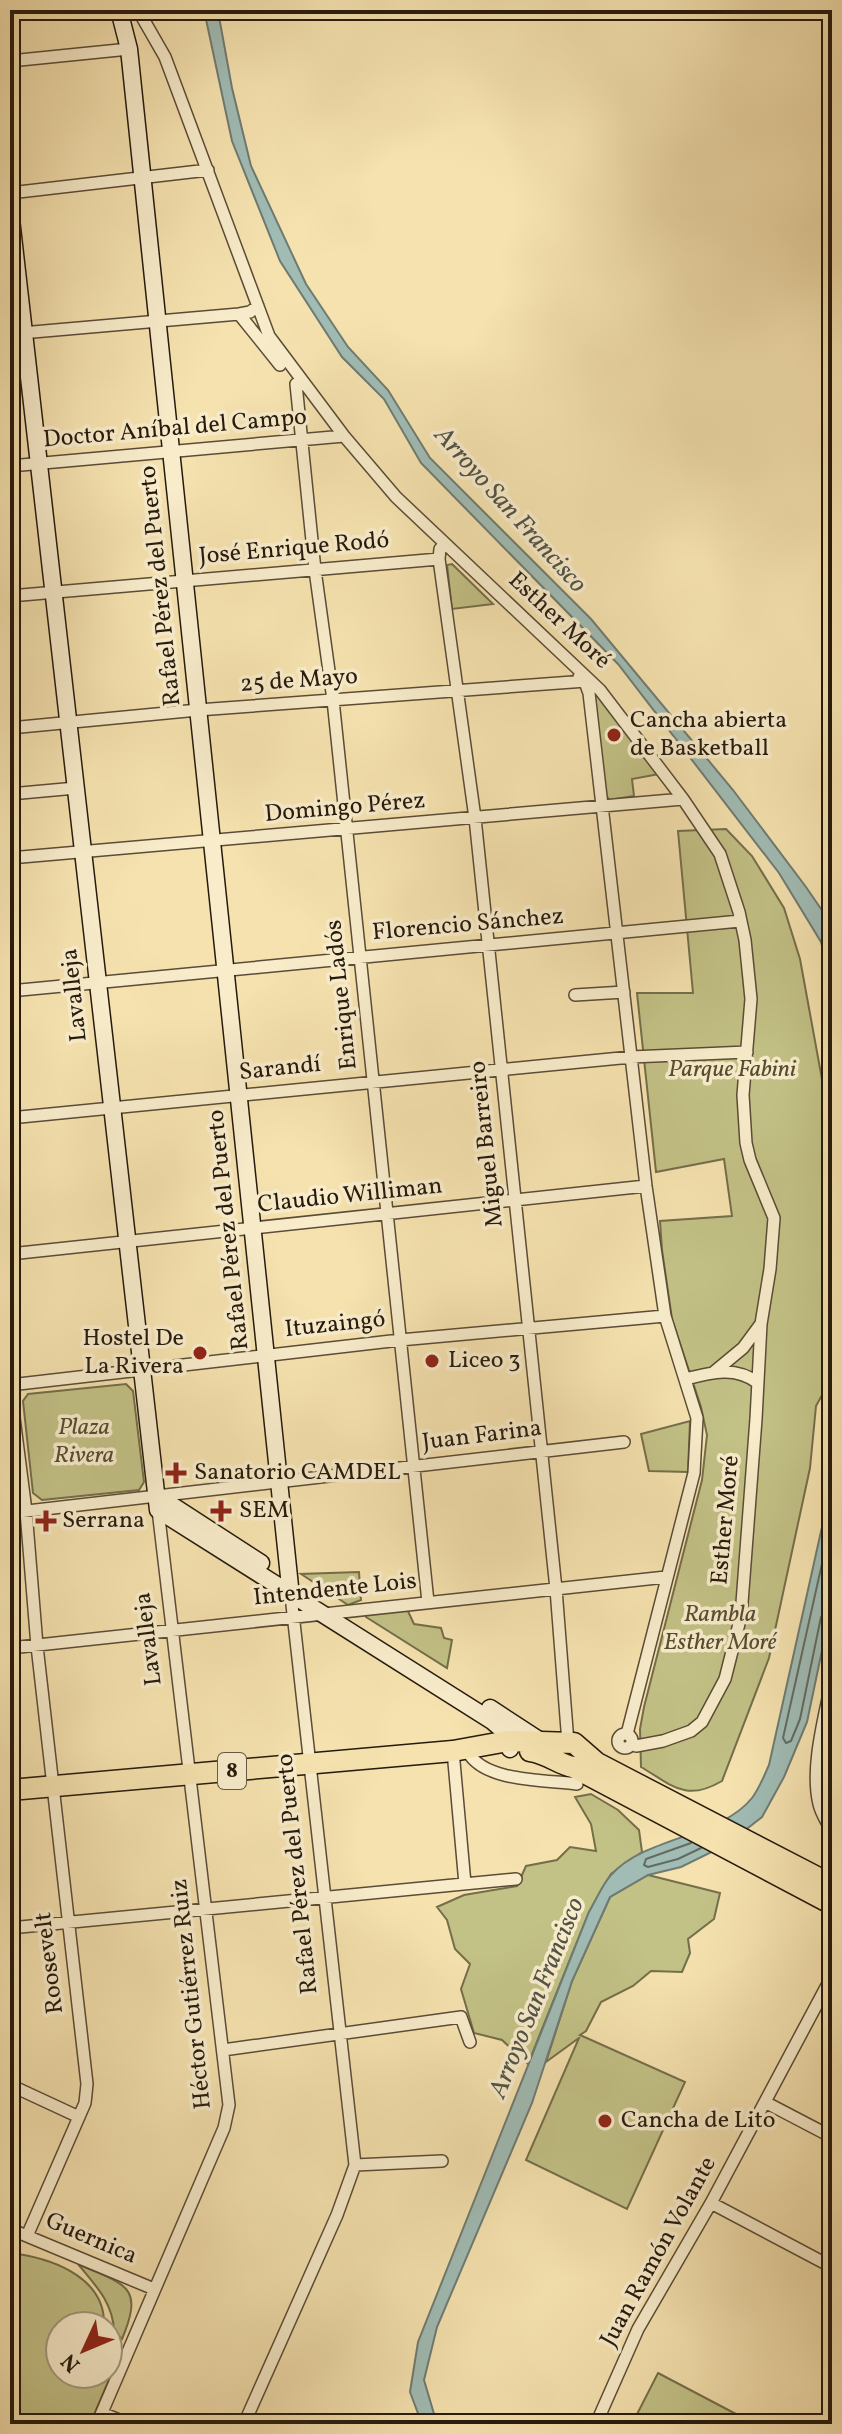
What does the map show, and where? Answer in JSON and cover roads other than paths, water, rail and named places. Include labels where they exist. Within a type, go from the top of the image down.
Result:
[{"type":"highway","name":"8","points":[[10,1790],[542,1742],[571,1758]]},
{"type":"highway","name":"8","points":[[509,1745],[597,1763],[630,1790],[759,1856],[832,1885]]},
{"type":"highway","name":"8","points":[[759,1856],[832,1904]]},
{"type":"main road","name":"Rafael Pérez del Puerto","points":[[119,10],[129,49],[290,1589]]},
{"type":"main road","name":"Lavalleja","points":[[10,210],[17,333],[39,464],[157,1503]]},
{"type":"main road","points":[[157,1503],[290,1589],[337,1612],[469,1701],[500,1727],[509,1745]]},
{"type":"main road","points":[[290,1589],[320,1614],[542,1742]]},
{"type":"street","name":"Esther Moré","points":[[138,10],[165,57],[269,336],[391,504],[587,680],[683,799],[720,854],[740,921],[751,999],[743,1095],[746,1143],[774,1218],[761,1324],[741,1616],[725,1679],[702,1722],[691,1731],[636,1746],[629,1739],[666,1577],[694,1473],[697,1418],[665,1316],[646,1186],[587,680]]},
{"type":"street","points":[[10,61],[129,49]]},
{"type":"street","points":[[10,193],[208,170]]},
{"type":"street","points":[[17,333],[239,314],[250,312],[258,306]]},
{"type":"street","name":"Esther Moré","points":[[239,314],[340,436]]},
{"type":"street","name":"Enrique Ladós","points":[[296,384],[315,570],[333,700],[428,1602]]},
{"type":"street","name":"Doctor Aníbal del Campo","points":[[10,466],[340,436]]},
{"type":"street","name":"José Enrique Rodó","points":[[10,596],[315,570],[441,551]]},
{"type":"street","name":"Miguel Barreiro","points":[[441,551],[475,818],[571,1758]]},
{"type":"street","name":"25 de Mayo","points":[[10,728],[587,680]]},
{"type":"street","points":[[10,794],[76,788]]},
{"type":"street","name":"Domingo Pérez","points":[[10,858],[683,799]]},
{"type":"street","name":"Florencio Sánchez","points":[[10,991],[740,921]]},
{"type":"street","points":[[575,995],[624,992]]},
{"type":"street","name":"Sarandí","points":[[10,1118],[631,1057],[747,1052]]},
{"type":"street","name":"Claudio Williman","points":[[10,1254],[646,1186]]},
{"type":"street","name":"Ituzaingó","points":[[10,1386],[400,1340],[665,1316]]},
{"type":"street","points":[[713,1372],[743,1348],[761,1324]]},
{"type":"street","points":[[686,1379],[713,1372],[736,1372],[747,1374],[758,1383]]},
{"type":"street","name":"Roosevelt","points":[[10,1386],[87,2084],[79,2117],[27,2236]]},
{"type":"street","name":"Juan Farina","points":[[10,1513],[157,1503],[279,1481],[624,1442]]},
{"type":"street","name":"Lavalleja","points":[[157,1503],[189,1774]]},
{"type":"street","name":"Intendente Lois","points":[[10,1648],[666,1577]]},
{"type":"street","name":"Rafael Pérez del Puerto","points":[[244,2424],[337,2215],[355,2165],[290,1589]]},
{"type":"street","points":[[832,1679],[819,1745],[817,1788],[819,1806],[832,1832]]},
{"type":"street","points":[[460,1751],[481,1767],[515,1777],[571,1758]]},
{"type":"street","points":[[460,1751],[465,1884]]},
{"type":"street","name":"Héctor Gutiérrez Ruiz","points":[[100,2418],[224,2128],[229,2105],[189,1774]]},
{"type":"street","points":[[10,1928],[516,1879]]},
{"type":"street","name":"Juan Ramón Volante","points":[[596,2424],[638,2329],[711,2203],[832,1976]]},
{"type":"street","points":[[223,2050],[461,2017],[470,2042]]},
{"type":"street","points":[[10,2085],[79,2117]]},
{"type":"street","points":[[765,2102],[832,2137]]},
{"type":"street","points":[[355,2165],[442,2161]]},
{"type":"street","points":[[711,2203],[832,2267]]},
{"type":"street","name":"Guernica","points":[[10,2229],[154,2289]]},
{"type":"street","points":[[100,2418],[129,2424]]},
{"type":"water","name":"Arroyo San Francisco","points":[[204,10],[214,10],[220,22],[251,166],[306,284],[348,347],[388,390],[430,458],[591,619],[733,790],[806,887],[832,925],[832,984],[821,942],[779,873],[618,664],[421,463],[384,399],[342,357],[280,261],[232,141]]},
{"type":"water","name":"Arroyo San Francisco","points":[[832,1482],[832,1603],[807,1722],[784,1777],[762,1817],[726,1845],[681,1867],[648,1875],[610,1897],[572,1981],[532,2103],[437,2327],[424,2380],[437,2424],[422,2424],[410,2392],[418,2342],[589,1912],[608,1879],[626,1862],[643,1852],[703,1830],[738,1811],[755,1794],[769,1765]]},
{"type":"place","name":"Cancha abierta de Basketball","points":[[614,735]]},
{"type":"place","name":"Hostel De La Rivera","points":[[200,1353]]},
{"type":"place","name":"Liceo 3","points":[[432,1361]]},
{"type":"place","name":"Sanatorio CAMDEL","points":[[176,1473]]},
{"type":"place","name":"SEM","points":[[221,1511]]},
{"type":"place","name":"Serrana","points":[[46,1521]]},
{"type":"place","name":"Cancha de Lito","points":[[605,2121]]},
{"type":"park label","name":"Parque Fabini","points":[[732,1070]]},
{"type":"park label","name":"Plaza Rivera","points":[[84,1442]]},
{"type":"park label","name":"Rambla Esther Moré","points":[[720,1629]]}]
